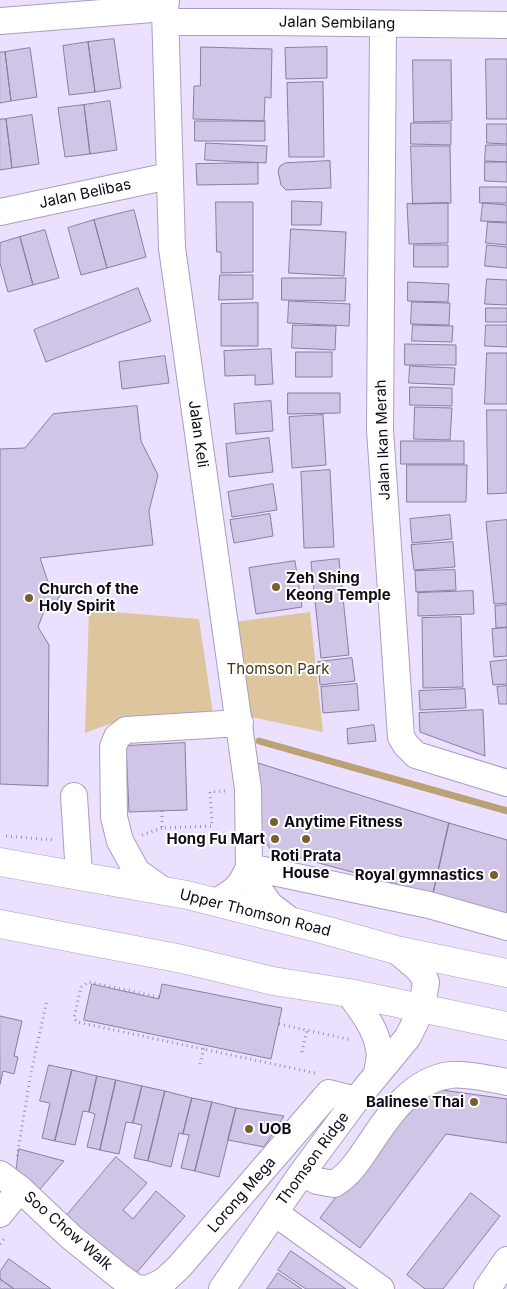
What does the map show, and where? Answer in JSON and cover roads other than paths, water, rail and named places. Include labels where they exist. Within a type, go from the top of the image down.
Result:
[{"type":"main road","name":"Upper Thomson Road","points":[[0,862],[79,875],[216,902],[396,950],[507,973]]},
{"type":"main road","points":[[0,924],[182,959],[273,981],[349,993],[507,1026]]},
{"type":"street","name":"Jalan Sembilang","points":[[0,21],[166,10],[269,22],[507,25]]},
{"type":"street","name":"Jalan Keli","points":[[166,10],[172,248],[240,723],[248,789],[249,867]]},
{"type":"street","name":"Jalan Ikan Merah","points":[[383,24],[380,430],[401,737],[416,755],[507,783]]},
{"type":"street","name":"Jalan Belibas","points":[[0,212],[169,176]]},
{"type":"street","points":[[164,891],[137,872],[120,841],[114,817],[114,747],[117,737],[126,730],[240,723]]},
{"type":"street","points":[[74,796],[79,875]]},
{"type":"street","points":[[216,902],[231,894],[242,884],[249,867]]},
{"type":"street","points":[[249,867],[257,886],[270,905],[292,921]]},
{"type":"street","points":[[249,867],[429,905],[507,927]]},
{"type":"street","name":"Thomson Ridge","points":[[381,1289],[275,1213],[356,1100],[408,1037],[422,1008],[426,982],[423,975],[396,950]]},
{"type":"street","points":[[349,993],[375,1033],[380,1050],[377,1073]]},
{"type":"street","points":[[302,1173],[317,1181],[334,1184],[343,1179],[356,1164],[385,1121],[407,1096],[428,1082],[452,1075],[507,1082]]},
{"type":"street","name":"Lorong Mega","points":[[143,1289],[164,1281],[179,1267],[325,1083],[356,1100]]},
{"type":"street","points":[[0,1214],[11,1182]]},
{"type":"street","name":"Soo Chow Walk","points":[[11,1182],[71,1236],[143,1289]]},
{"type":"street","points":[[222,1289],[275,1213]]},
{"type":"street","points":[[487,1289],[507,1260]]},
{"type":"waterway","points":[[259,741],[507,811]]},
{"type":"place","name":"Zeh Shing Keong Temple","points":[[276,587]]},
{"type":"place","name":"Church of the Holy Spirit","points":[[29,598]]},
{"type":"place","name":"Anytime Fitness","points":[[274,822]]},
{"type":"place","name":"Hong Fu Mart","points":[[275,839]]},
{"type":"place","name":"Roti Prata House","points":[[306,839]]},
{"type":"place","name":"Royal gymnastics","points":[[494,875]]},
{"type":"place","name":"Balinese Thai","points":[[474,1102]]},
{"type":"place","name":"UOB","points":[[249,1129]]},
{"type":"park label","name":"Thomson Park","points":[[278,669]]}]
